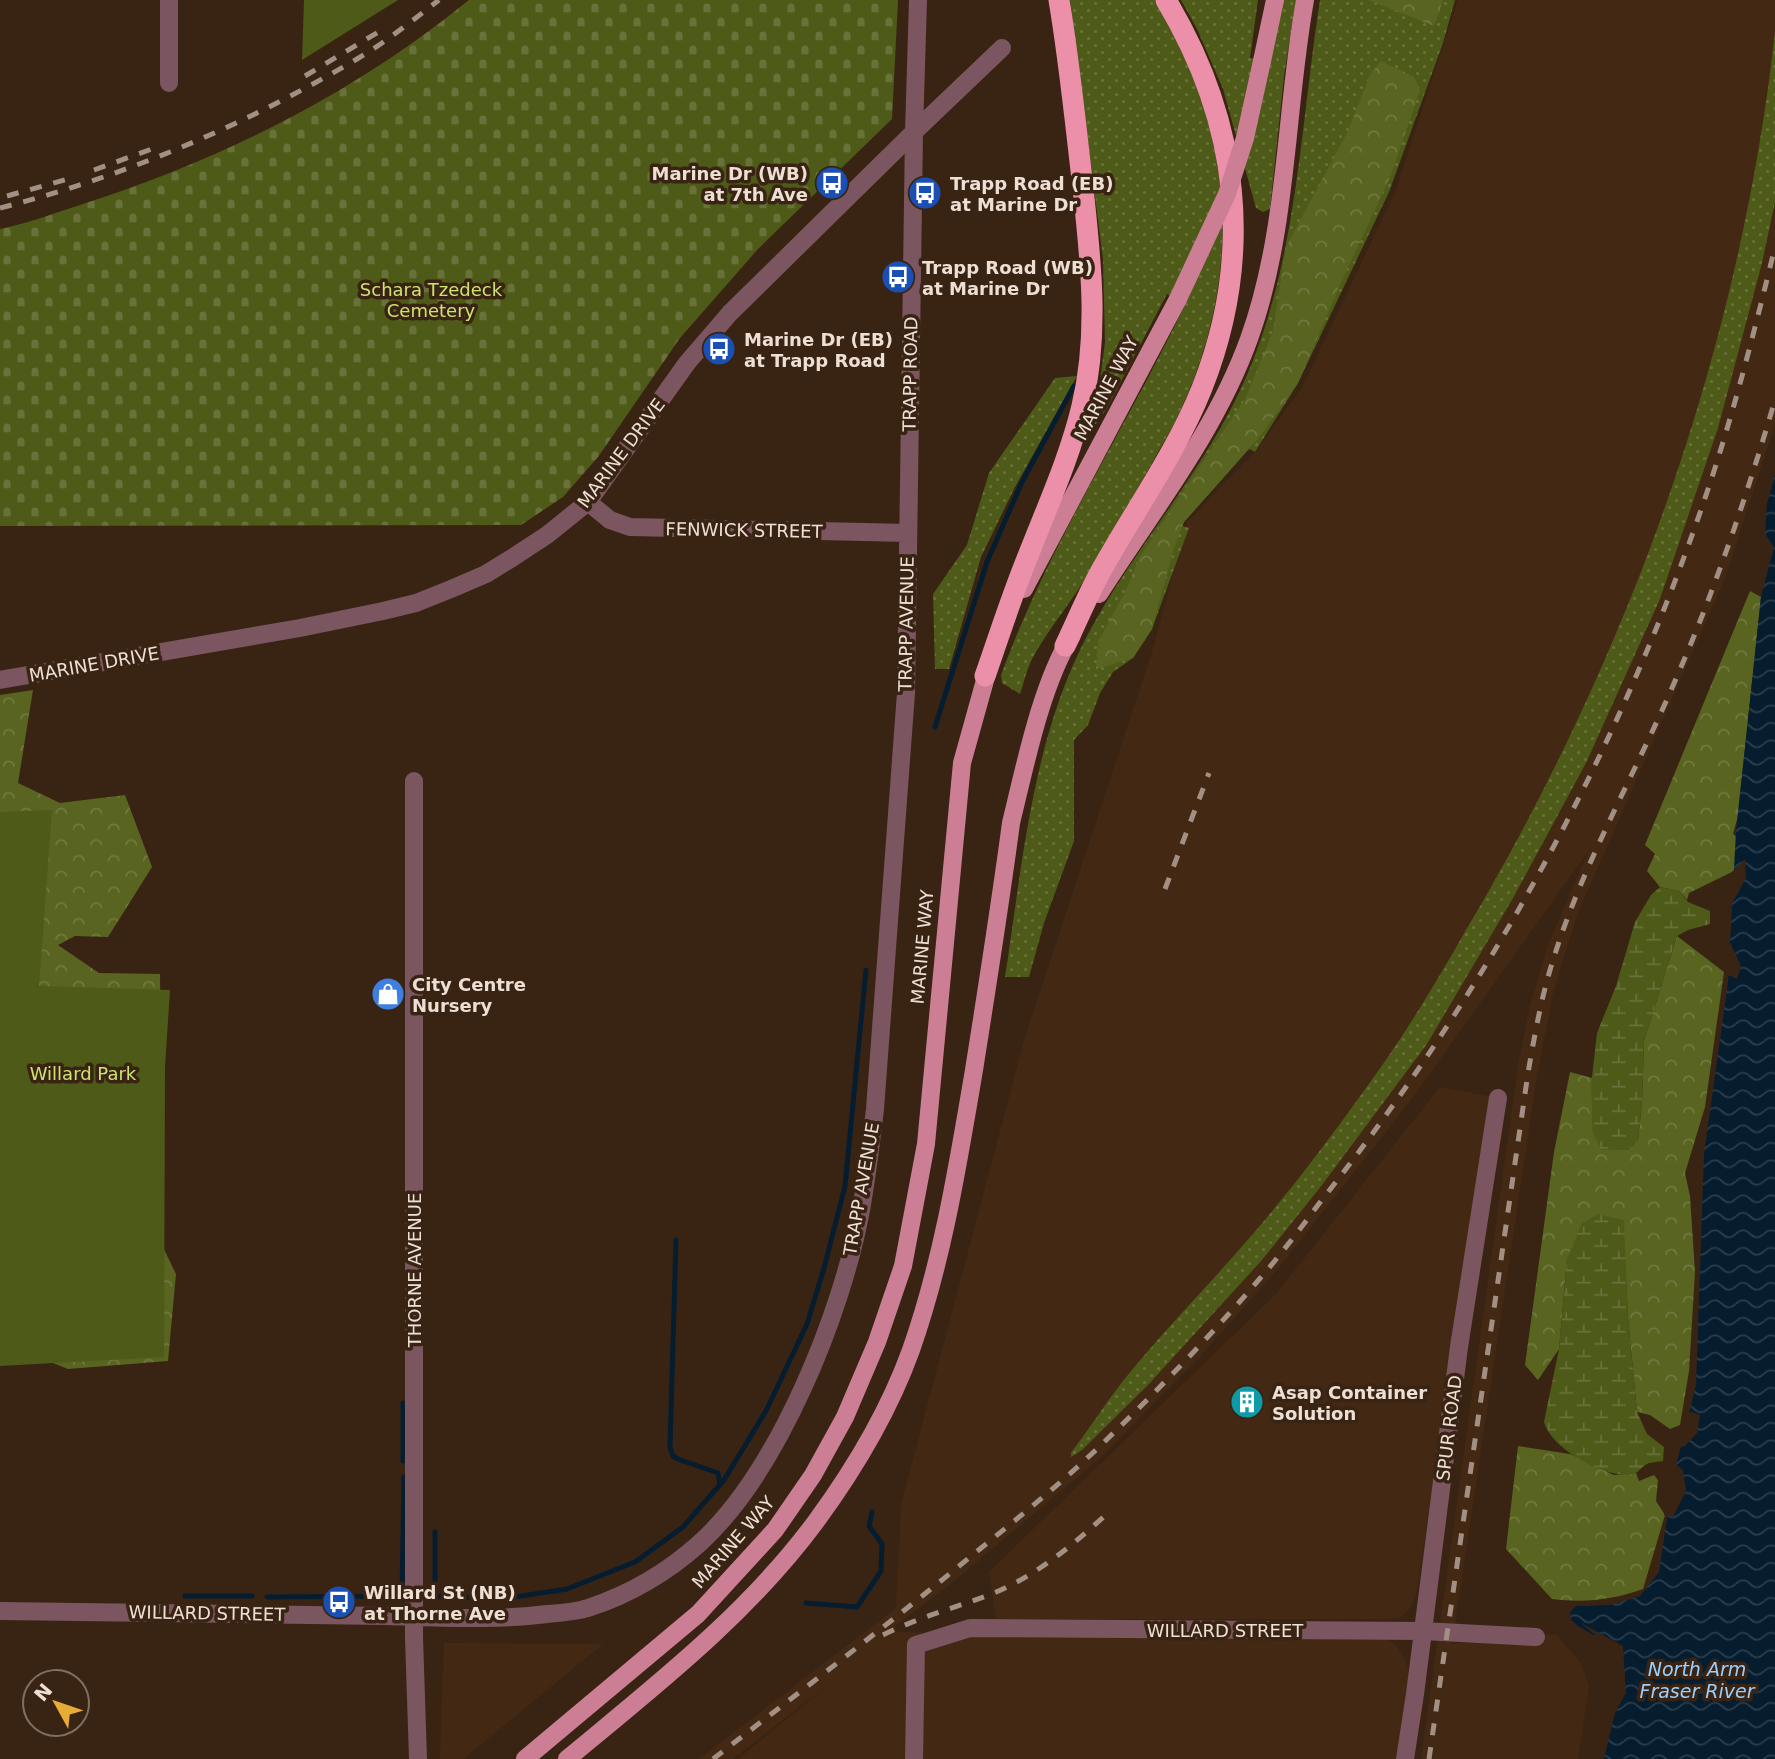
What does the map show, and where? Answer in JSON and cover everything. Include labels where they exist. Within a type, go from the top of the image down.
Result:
[{"type":"highway","points":[[985,676],[1069,448],[1082,406],[1089,362],[1092,319],[1090,258],[1071,78],[1059,0]]},
{"type":"highway","points":[[1065,646],[1100,572],[1202,389],[1226,309],[1232,257],[1233,207],[1228,156],[1207,84],[1166,0]]},
{"type":"main road","name":"MARINE WAY","points":[[525,1759],[698,1614],[775,1530],[813,1475],[845,1417],[872,1355],[903,1266],[926,1144],[962,763],[985,676],[1026,585],[1178,299],[1227,194],[1245,138],[1275,0]]},
{"type":"main road","points":[[567,1759],[666,1677],[775,1573],[851,1472],[891,1398],[911,1350],[955,1187],[1011,823],[1039,712],[1065,646],[1201,439],[1240,362],[1257,314],[1277,223],[1305,0]]},
{"type":"street","points":[[169,0],[169,83]]},
{"type":"street","name":"TRAPP ROAD","points":[[908,533],[918,0]]},
{"type":"street","name":"MARINE DRIVE","points":[[0,680],[300,628],[416,603],[486,574],[512,558],[566,522],[587,502],[687,363],[730,313],[1002,48]]},
{"type":"street","name":"FENWICK STREET","points":[[587,502],[610,520],[630,527],[908,533]]},
{"type":"street","name":"TRAPP AVENUE","points":[[415,1617],[527,1616],[566,1612],[596,1605],[649,1582],[703,1540],[728,1512],[755,1474],[797,1399],[826,1330],[847,1268],[861,1211],[869,1159],[906,693],[908,533]]},
{"type":"street","name":"THORNE AVENUE","points":[[414,781],[415,1617],[418,1759]]},
{"type":"street","name":"SPUR ROAD","points":[[1405,1759],[1459,1347],[1498,1098]]},
{"type":"street","name":"WILLARD STREET","points":[[0,1611],[415,1617]]},
{"type":"street","name":"WILLARD STREET","points":[[914,1759],[916,1645],[970,1628],[1423,1632],[1536,1637]]},
{"type":"shaded area","points":[[1458,0],[1775,0],[1775,424],[1725,578],[1577,915],[1554,989],[1537,1075],[1452,1644],[1556,1634],[1581,1663],[1589,1687],[1578,1759],[1421,1759],[1519,1060],[1530,1005],[1549,943],[1589,850],[1411,1100],[1277,1270],[1195,1362],[1100,1458],[948,1586],[895,1626],[896,1632],[1016,1636],[1388,1640],[1395,1644],[1405,1659],[1411,1678],[1396,1759],[738,1759],[838,1677],[733,1759],[699,1759],[896,1608],[901,1505],[1025,1037],[1151,656],[1187,522],[1255,452],[1302,388],[1396,190]]},
{"type":"shaded area","points":[[1440,1087],[1493,1097],[1416,1594],[1410,1608],[1401,1617],[1389,1619],[996,1619],[989,1572],[1276,1294]]},
{"type":"shaded area","points":[[444,1643],[603,1644],[463,1759],[440,1759]]},
{"type":"green space","points":[[304,0],[398,0],[302,60]]},
{"type":"green space","name":"Schara Tzedeck Cemetery","points":[[469,0],[898,0],[892,119],[758,249],[680,338],[598,457],[563,497],[521,525],[0,526],[0,229],[137,185],[238,144],[335,93],[426,33]]},
{"type":"green space","points":[[1070,0],[1155,0],[1182,50],[1202,101],[1215,152],[1222,204],[1222,256],[1214,309],[1200,361],[1179,414],[1086,578],[1032,659],[1020,694],[1002,683],[1001,675],[1020,627],[1065,533],[1186,303],[1167,294],[1106,410],[1090,432],[1105,342],[1103,259]]},
{"type":"green space","points":[[1181,0],[1258,0],[1250,58],[1270,63],[1283,0],[1296,0],[1284,76],[1270,209],[1263,212],[1256,208],[1223,89]]},
{"type":"green space","points":[[1320,0],[1455,0],[1443,43],[1389,192],[1298,383],[1255,452],[1249,449],[1184,522],[1182,526],[1189,528],[1152,629],[1133,658],[1113,672],[1100,693],[1088,725],[1074,740],[1074,841],[1044,923],[1029,977],[1005,977],[1032,802],[1054,716],[1069,674],[1108,600],[1217,434],[1252,363],[1267,319],[1289,230]]},
{"type":"green space","points":[[1368,0],[1443,0],[1434,26]]},
{"type":"green space","points":[[1775,32],[1775,202],[1762,263],[1718,428],[1660,599],[1586,763],[1513,898],[1427,1044],[1322,1185],[1262,1260],[1148,1385],[1082,1450],[1071,1457],[1071,1453],[1123,1381],[1284,1196],[1388,1057],[1445,967],[1525,826],[1578,719],[1626,609],[1668,497],[1705,383],[1735,268],[1758,150]]},
{"type":"green space","points":[[1381,61],[1414,77],[1420,90],[1391,175],[1298,383],[1261,435],[1184,522],[1174,548],[1152,629],[1133,658],[1096,669],[1098,642],[1126,590],[1139,558],[1246,397],[1273,331],[1286,247],[1347,133],[1371,73]]},
{"type":"green space","points":[[1077,376],[1015,487],[981,557],[949,669],[935,669],[933,594],[967,545],[989,473],[1055,378]]},
{"type":"green space","points":[[1750,591],[1761,597],[1738,816],[1733,834],[1744,842],[1745,859],[1732,872],[1689,893],[1687,900],[1679,891],[1660,887],[1647,871],[1655,854],[1645,845]]},
{"type":"green space","name":"Willard Park","points":[[33,690],[18,783],[60,803],[125,795],[152,867],[108,937],[75,936],[58,945],[99,973],[160,974],[162,1172],[142,1204],[176,1274],[168,1361],[68,1369],[13,1347],[0,1351],[0,695]]},
{"type":"green space","name":"Willard Park","points":[[52,810],[39,986],[170,990],[165,1067],[164,1357],[0,1366],[0,812]]},
{"type":"green space","points":[[1660,887],[1679,891],[1688,902],[1710,911],[1710,924],[1677,936],[1644,1041],[1638,1140],[1628,1150],[1601,1150],[1593,1133],[1591,1086],[1597,1033],[1616,986],[1635,922],[1651,895]]},
{"type":"green space","points":[[1677,936],[1724,972],[1705,1107],[1685,1173],[1690,1196],[1695,1272],[1689,1371],[1680,1425],[1670,1429],[1650,1415],[1637,1412],[1628,1318],[1623,1220],[1567,1259],[1559,1349],[1538,1380],[1525,1365],[1554,1152],[1570,1072],[1592,1078],[1593,1133],[1628,1150],[1638,1140],[1644,1041]]},
{"type":"green space","points":[[1598,1214],[1624,1220],[1628,1318],[1637,1412],[1647,1434],[1664,1447],[1663,1461],[1647,1464],[1634,1474],[1610,1472],[1568,1452],[1549,1432],[1544,1422],[1559,1349],[1567,1259],[1582,1223]]},
{"type":"green space","points":[[1518,1446],[1570,1454],[1614,1475],[1636,1473],[1639,1481],[1654,1475],[1658,1480],[1656,1501],[1665,1515],[1643,1589],[1598,1600],[1552,1599],[1506,1549]]},
{"type":"water","name":"North Arm Fraser River","points":[[1775,475],[1775,1759],[1600,1759],[1619,1666],[1617,1649],[1578,1626],[1571,1620],[1570,1612],[1576,1606],[1610,1605],[1640,1596],[1659,1572],[1673,1478],[1696,1385],[1704,1154],[1728,982],[1736,831],[1761,597],[1774,547],[1765,534],[1767,504]]},
{"type":"pier","points":[[1745,859],[1746,878],[1729,909],[1731,873]]},
{"type":"pier","points":[[1727,936],[1741,966],[1737,979],[1725,973]]},
{"type":"pier","points":[[1685,1413],[1700,1415],[1697,1433],[1685,1446],[1677,1449]]},
{"type":"pier","points":[[1673,1462],[1683,1470],[1686,1491],[1673,1517],[1664,1515]]},
{"type":"pier","points":[[1581,1623],[1623,1646],[1626,1693],[1615,1713],[1604,1759],[1597,1759],[1615,1666],[1614,1651]]},
{"type":"waterway","points":[[935,727],[987,562],[1022,482],[1074,386]]},
{"type":"waterway","points":[[502,1599],[567,1589],[635,1562],[683,1527],[724,1480],[766,1411],[807,1324],[845,1186],[866,970]]},
{"type":"waterway","points":[[676,1240],[670,1447],[673,1456],[678,1459],[718,1473],[720,1484]]},
{"type":"waterway","points":[[403,1403],[403,1461]]},
{"type":"waterway","points":[[267,1597],[402,1594],[404,1477]]},
{"type":"waterway","points":[[806,1603],[857,1607],[881,1571],[882,1544],[869,1526],[872,1512]]},
{"type":"waterway","points":[[435,1532],[435,1596],[486,1598]]},
{"type":"waterway","points":[[185,1596],[252,1596]]},
{"type":"railway","points":[[0,208],[93,181],[228,127],[357,59],[439,0]]},
{"type":"railway","points":[[305,76],[380,31]]},
{"type":"railway","points":[[94,170],[160,146]]},
{"type":"railway","points":[[7,196],[68,179]]},
{"type":"railway","points":[[713,1759],[943,1579],[1038,1502],[1098,1448],[1179,1367],[1256,1283],[1381,1122],[1438,1040],[1542,869],[1630,690],[1669,597],[1714,472],[1775,247]]},
{"type":"railway","points":[[1429,1759],[1528,1073],[1546,983],[1581,885],[1660,715],[1704,612],[1742,507],[1775,400]]},
{"type":"railway","points":[[1165,889],[1209,773]]},
{"type":"railway","points":[[883,1635],[1006,1588],[1038,1570],[1109,1512]]},
{"type":"place","name":"Marine Dr (WB) at 7th Ave","points":[[832,183]]},
{"type":"place","name":"Trapp Road (EB) at Marine Dr","points":[[925,193]]},
{"type":"place","name":"Trapp Road (WB) at Marine Dr","points":[[898,277]]},
{"type":"place","name":"Marine Dr (EB) at Trapp Road","points":[[719,349]]},
{"type":"place","name":"City Centre Nursery","points":[[388,994]]},
{"type":"place","name":"Asap Container Solution","points":[[1247,1402]]},
{"type":"place","name":"Willard St (NB) at Thorne Ave","points":[[339,1602]]}]
